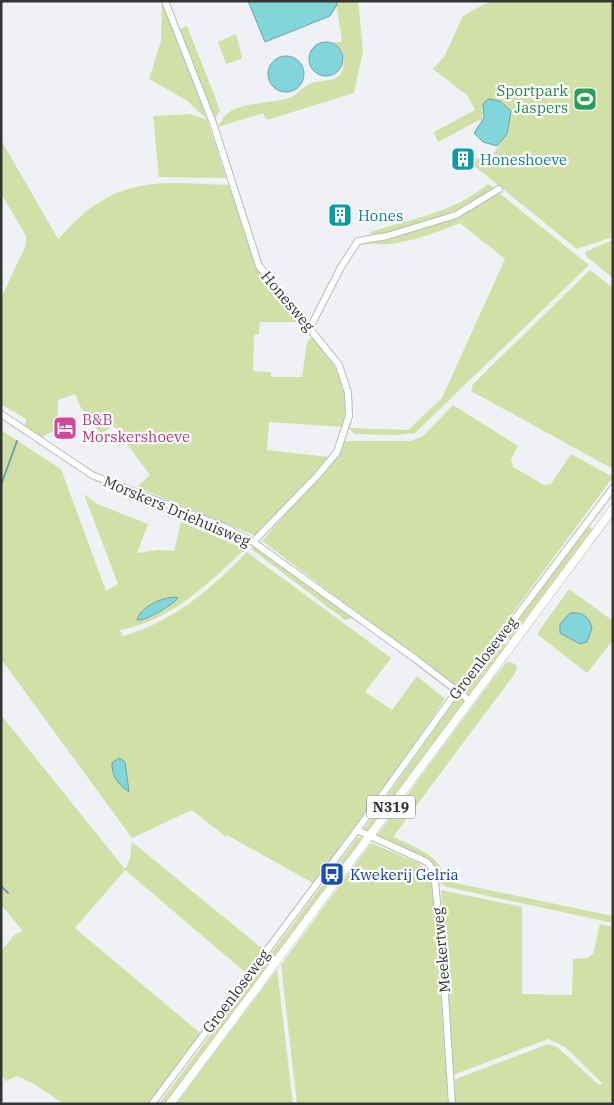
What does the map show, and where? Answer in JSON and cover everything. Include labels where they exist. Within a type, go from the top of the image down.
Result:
[{"type":"main road","name":"Groenloseweg","points":[[170,1104],[613,510]]},
{"type":"street","name":"Honesweg","points":[[165,1],[213,123],[259,266],[269,281],[339,365],[344,376],[349,406],[347,426],[337,452],[253,542]]},
{"type":"street","points":[[310,328],[341,267],[358,241],[387,236],[450,217],[499,189]]},
{"type":"street","name":"Morskers Driehuisweg","points":[[1,414],[92,474],[224,527],[253,542],[417,660],[470,701]]},
{"type":"street","name":"Groenloseweg","points":[[152,1104],[356,830],[456,691],[500,638],[613,488]]},
{"type":"street","points":[[356,830],[369,836]]},
{"type":"street","name":"Meekertweg","points":[[369,836],[427,862],[434,871],[443,965],[452,1104]]},
{"type":"green space","points":[[162,1],[207,119],[186,100],[149,79],[161,41]]},
{"type":"green space","points":[[336,1],[358,1],[363,51],[354,93],[270,119],[266,119],[263,113],[218,127],[227,114],[236,108],[289,98],[311,83],[338,77],[343,68],[344,60],[340,49],[331,42],[342,42]]},
{"type":"green space","points":[[490,1],[613,1],[613,237],[577,249],[472,164],[477,158],[485,165],[503,140],[483,104],[482,121],[479,120],[438,142],[434,132],[475,110],[468,96],[433,69],[444,57],[463,16]]},
{"type":"green space","points":[[187,26],[220,110],[215,119],[180,29]]},
{"type":"green space","points":[[236,34],[242,56],[241,59],[226,64],[218,42]]},
{"type":"green space","points":[[189,114],[207,120],[226,178],[159,177],[153,116]]},
{"type":"green space","points":[[1,140],[58,239],[78,218],[92,207],[124,190],[141,186],[175,183],[229,185],[256,265],[302,322],[260,322],[259,334],[254,335],[253,371],[271,372],[271,377],[302,377],[307,342],[313,336],[329,358],[340,378],[345,400],[343,427],[269,422],[267,450],[329,457],[258,537],[137,487],[150,475],[113,425],[101,435],[80,406],[75,394],[58,400],[57,430],[41,437],[25,426],[26,419],[1,404],[1,298],[26,245],[26,236],[1,193]]},
{"type":"green space","points":[[488,184],[495,189],[465,206],[436,218],[421,224],[372,236],[370,232],[447,208],[476,193]]},
{"type":"green space","points":[[499,193],[589,265],[415,433],[398,435],[354,434],[349,428],[408,430],[442,398],[505,259],[460,223],[412,240],[387,244],[362,243],[400,235],[450,219]]},
{"type":"green space","points":[[613,240],[613,278],[587,257],[585,252]]},
{"type":"green space","points":[[590,270],[613,288],[613,469],[471,391],[473,384]]},
{"type":"green space","points":[[453,405],[518,446],[511,460],[513,467],[544,485],[551,484],[571,454],[613,477],[492,641],[455,686],[262,541],[334,459],[344,441],[411,441],[423,436]]},
{"type":"green space","points":[[1,430],[61,469],[106,591],[118,584],[84,494],[97,504],[148,524],[137,553],[158,550],[174,551],[181,522],[245,549],[188,599],[156,618],[120,630],[123,636],[158,622],[190,603],[247,552],[391,658],[365,692],[392,710],[417,676],[445,699],[407,755],[313,883],[227,835],[226,837],[192,810],[132,838],[1,659]]},
{"type":"green space","points":[[588,527],[594,529],[511,640],[506,637]]},
{"type":"green space","points":[[254,545],[354,618],[345,620],[251,549]]},
{"type":"green space","points":[[569,589],[613,621],[613,640],[587,673],[537,634]]},
{"type":"green space","points":[[502,643],[507,646],[470,695],[467,694],[465,688]]},
{"type":"green space","points":[[511,662],[517,666],[516,672],[393,837],[418,848],[433,858],[443,872],[446,881],[613,916],[613,923],[447,887],[440,883],[435,869],[375,838],[493,679],[506,663]]},
{"type":"green space","points":[[458,696],[466,702],[368,835],[362,832]]},
{"type":"green space","points":[[1,715],[125,869],[130,859],[132,842],[264,950],[246,973],[125,870],[75,928],[201,1034],[150,1104],[64,1104],[34,1084],[17,1076],[6,1081],[1,1075],[1,951],[15,934],[23,931],[1,905]]},
{"type":"green space","points":[[358,837],[365,840],[167,1104],[159,1104]]},
{"type":"green space","points":[[371,843],[418,863],[432,876],[449,1104],[297,1104],[281,965]]},
{"type":"green space","points":[[441,890],[522,907],[522,994],[572,995],[573,959],[587,958],[593,954],[600,924],[613,927],[613,1104],[455,1104],[453,1080],[548,1044],[557,1047],[597,1083],[600,1085],[602,1083],[565,1047],[548,1039],[453,1075]]},
{"type":"green space","points":[[277,969],[293,1104],[176,1104]]},
{"type":"water","points":[[248,1],[336,1],[337,5],[330,16],[265,42]]},
{"type":"water","points":[[326,42],[333,43],[338,47],[342,52],[342,66],[338,71],[333,75],[326,76],[319,75],[314,71],[310,66],[309,59],[310,52],[314,47],[319,43]]},
{"type":"water","points":[[286,56],[298,62],[304,74],[298,86],[286,92],[274,86],[268,74],[274,62]]},
{"type":"water","points":[[488,99],[500,101],[511,111],[507,134],[497,146],[483,142],[474,133],[484,118],[483,104]]},
{"type":"water","points":[[178,598],[165,609],[152,616],[137,620],[147,607],[164,599]]},
{"type":"water","points":[[570,613],[581,614],[589,620],[592,628],[587,642],[580,644],[560,633],[560,624]]},
{"type":"water","points":[[119,758],[125,762],[129,792],[114,776],[112,763]]},
{"type":"waterway","points":[[1,485],[17,441]]},
{"type":"waterway","points":[[1,886],[8,893]]},
{"type":"place","name":"Sportpark Jaspers","points":[[585,99]]},
{"type":"place","name":"Honeshoeve","points":[[463,159]]},
{"type":"place","name":"Hones","points":[[340,215]]},
{"type":"place","name":"B&B Morskershoeve","points":[[65,428]]},
{"type":"place","name":"Kwekerij Gelria","points":[[332,874]]}]
